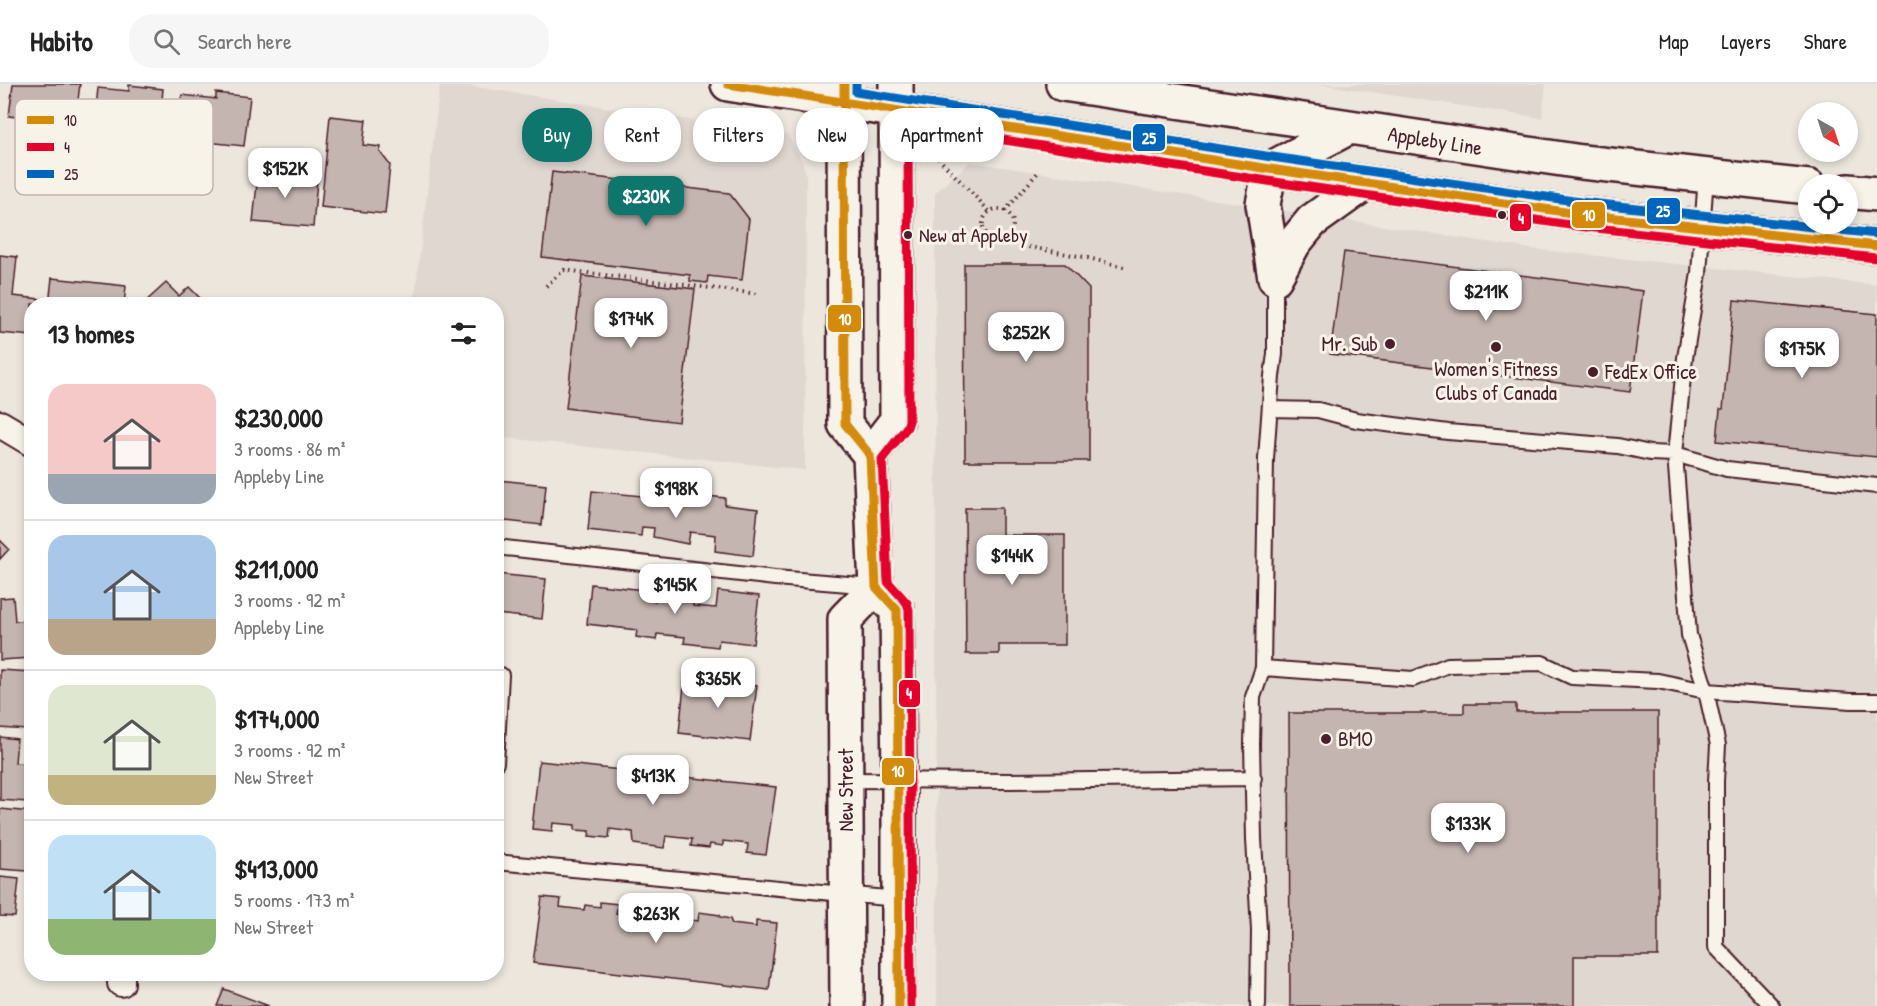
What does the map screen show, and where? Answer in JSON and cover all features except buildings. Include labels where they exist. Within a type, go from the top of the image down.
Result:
[{"type":"main road","points":[[728,84],[896,97],[1270,169],[1579,214],[1877,246]]},
{"type":"main road","name":"Appleby Line","points":[[1063,84],[1582,162],[1798,186]]},
{"type":"main road","points":[[844,93],[845,424],[870,455],[876,587],[897,610],[898,1006]]},
{"type":"main road","points":[[870,455],[897,420],[896,97]]},
{"type":"main road","points":[[1270,169],[1348,128]]},
{"type":"main road","points":[[1270,169],[1263,204],[1275,278]]},
{"type":"main road","points":[[1275,278],[1294,243],[1312,221],[1365,183]]},
{"type":"main road","points":[[1858,192],[1877,194]]},
{"type":"main road","name":"New Street","points":[[847,1006],[845,620],[876,587]]},
{"type":"street","points":[[0,424],[24,438]]},
{"type":"lane","points":[[1706,177],[1699,273],[1685,358],[1676,454],[1689,635],[1706,691],[1718,745],[1716,947],[1772,1006]]},
{"type":"lane","points":[[1258,1006],[1259,930],[1254,839],[1253,697],[1263,668],[1266,470],[1275,354],[1275,278]]},
{"type":"lane","points":[[1270,409],[1318,410],[1356,420],[1413,428],[1618,446],[1650,453],[1676,454],[1726,470],[1877,486]]},
{"type":"lane","points":[[504,548],[776,579],[876,587]]},
{"type":"lane","points":[[1263,668],[1413,679],[1448,665],[1542,663],[1572,677],[1658,681],[1706,691],[1877,701]]},
{"type":"lane","points":[[847,780],[1254,778]]},
{"type":"lane","points":[[504,863],[898,898]]},
{"type":"path","points":[[942,162],[990,212]]},
{"type":"path","points":[[1005,211],[1040,170]]},
{"type":"path","points":[[1005,211],[1012,218],[1011,231],[999,239],[994,238],[985,229],[985,220],[990,212],[1005,211]]},
{"type":"path","points":[[1008,235],[1023,246],[1128,268]]},
{"type":"path","points":[[546,286],[564,270],[759,294]]},
{"type":"shaded area","points":[[440,84],[456,84],[612,108],[604,108],[604,162],[681,162],[681,119],[693,120],[693,162],[784,162],[784,134],[788,135],[796,150],[796,162],[802,162],[806,174],[805,470],[504,438],[504,297],[415,297]]},
{"type":"shaded area","points":[[1319,84],[1546,84],[1542,118]]},
{"type":"shaded area","points":[[970,162],[1532,249],[1877,285],[1877,1006],[937,1006],[935,193]]},
{"type":"transit line","name":"10","points":[[728,84],[1270,169],[1579,214],[1877,246]]},
{"type":"transit line","name":"10","points":[[844,84],[845,424],[870,455],[876,587],[897,610],[899,1006]]},
{"type":"transit line","name":"25","points":[[856,84],[856,92],[1272,157],[1581,202],[1877,234]]},
{"type":"transit line","name":"4","points":[[911,1006],[909,610],[907,603],[888,582],[882,459],[907,427],[909,421],[908,125],[1577,226],[1876,258]]},
{"type":"place","name":"New at Appleby","points":[[908,235]]},
{"type":"place","name":"Mr. Sub","points":[[1390,344]]},
{"type":"place","name":"Women's Fitness Clubs of Canada","points":[[1496,347]]},
{"type":"place","name":"FedEx Office","points":[[1593,372]]},
{"type":"place","name":"BMO","points":[[1326,739]]}]
